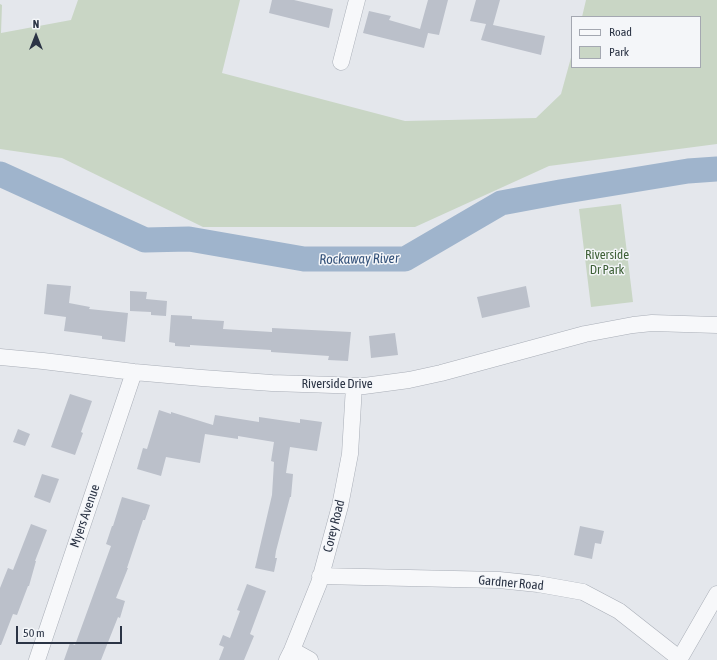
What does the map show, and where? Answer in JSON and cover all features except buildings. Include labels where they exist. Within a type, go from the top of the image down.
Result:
[{"type":"street","points":[[341,62],[356,0]]},
{"type":"street","name":"Riverside Drive","points":[[0,357],[43,360],[134,372],[272,383],[364,386],[409,380],[585,334],[633,325],[652,323],[717,325]]},
{"type":"street","name":"Myers Avenue","points":[[37,660],[134,372]]},
{"type":"street","name":"Corey Road","points":[[290,655],[320,576],[340,506],[350,454],[354,386]]},
{"type":"street","name":"Gardner Road","points":[[320,576],[499,580],[538,584],[584,592],[619,611],[679,660]]},
{"type":"street","points":[[679,660],[717,594]]},
{"type":"street","points":[[290,655],[310,660]]},
{"type":"green space","points":[[78,0],[240,0],[222,73],[405,121],[536,118],[561,94],[571,58],[571,68],[701,68],[701,16],[582,16],[586,0],[717,0],[717,144],[549,166],[415,227],[203,227],[62,158],[0,149],[0,4],[2,5],[1,33],[71,20]]},
{"type":"green space","name":"Riverside Dr Park","points":[[621,204],[633,302],[591,307],[579,209]]},
{"type":"waterway","name":"Rockaway River","points":[[0,174],[145,240],[189,239],[304,259],[405,259],[501,203],[688,171],[717,169]]}]
